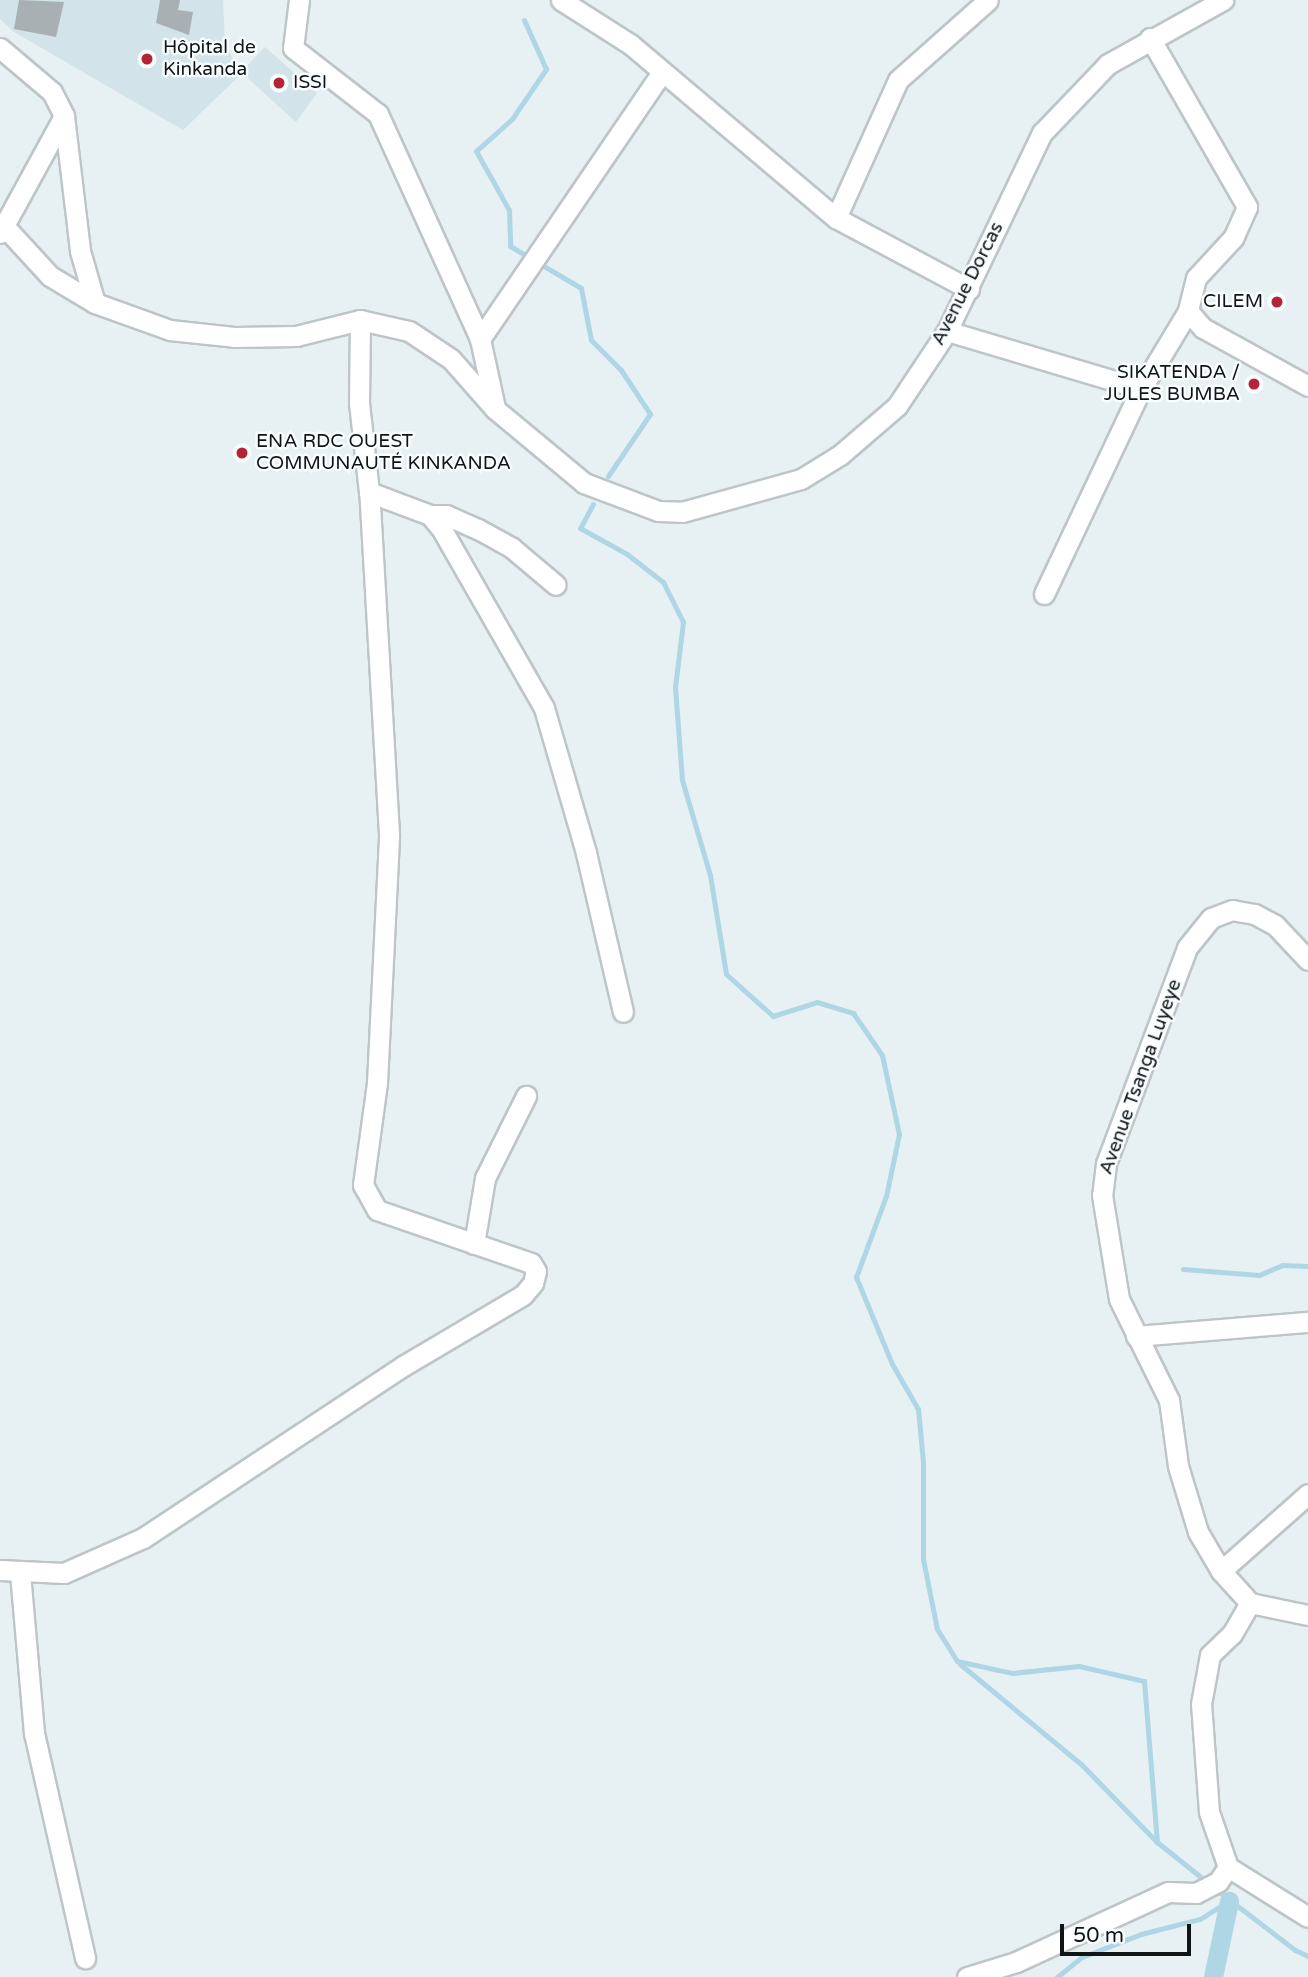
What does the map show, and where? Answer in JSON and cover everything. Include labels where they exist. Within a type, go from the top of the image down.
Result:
[{"type":"street","points":[[299,0],[293,48],[378,114],[480,339],[495,409]]},
{"type":"street","points":[[561,0],[630,44],[662,74],[836,218],[969,289]]},
{"type":"street","points":[[836,218],[898,80],[988,0]]},
{"type":"street","name":"Avenue Dorcas","points":[[359,320],[409,331],[428,343],[451,359],[495,409],[584,483],[658,512],[682,512],[801,479],[840,455],[897,406],[947,331],[1042,132],[1108,64],[1150,38],[1223,0]]},
{"type":"street","points":[[1044,594],[1141,389],[1188,311],[1195,278],[1233,238],[1247,207],[1150,38]]},
{"type":"street","points":[[0,48],[52,92],[64,116],[80,251],[95,303]]},
{"type":"street","points":[[480,339],[662,74]]},
{"type":"street","points":[[0,1570],[64,1573],[143,1538],[403,1366],[523,1296],[533,1283],[536,1271],[531,1263],[377,1210],[363,1185],[377,1083],[389,834],[369,492],[359,403],[359,320],[296,336],[234,337],[170,330],[95,303],[50,276],[2,230],[64,116]]},
{"type":"street","points":[[1188,311],[1203,328],[1307,384]]},
{"type":"street","points":[[947,331],[1141,389]]},
{"type":"street","points":[[369,492],[430,515],[446,515],[478,528],[512,548],[556,584]]},
{"type":"street","points":[[430,515],[544,708],[586,853],[623,1012]]},
{"type":"street","name":"Avenue Tsanga Luyeye","points":[[1250,1603],[1220,1571],[1198,1532],[1178,1466],[1170,1400],[1119,1299],[1102,1195],[1106,1164],[1187,948],[1211,918],[1232,910],[1254,914],[1275,925],[1308,960]]},
{"type":"street","points":[[474,1244],[485,1178],[526,1096]]},
{"type":"street","points":[[1136,1336],[1308,1322]]},
{"type":"street","points":[[1220,1571],[1308,1494]]},
{"type":"street","points":[[20,1573],[34,1733],[85,1958]]},
{"type":"street","points":[[1223,1875],[1209,1812],[1201,1704],[1210,1655],[1232,1634],[1250,1603],[1308,1615]]},
{"type":"street","points":[[967,1977],[1016,1962],[1168,1892],[1199,1891],[1223,1875]]},
{"type":"street","points":[[1223,1875],[1308,1917]]},
{"type":"shaded area","name":"Hôpital de Kinkanda","points":[[0,0],[223,0],[225,45],[241,72],[265,47],[317,93],[296,122],[242,73],[183,130],[14,32],[0,19]]},
{"type":"building","points":[[19,0],[64,2],[56,37],[14,29]]},
{"type":"building","points":[[160,0],[180,0],[178,10],[193,12],[189,35],[156,23]]},
{"type":"waterway","points":[[524,20],[546,69],[512,119],[476,151],[509,210],[510,246],[581,288],[591,340],[621,370],[650,414],[608,476]]},
{"type":"waterway","points":[[593,504],[580,528],[627,554],[663,582],[683,622],[675,687],[682,780],[710,875],[726,974],[773,1016],[817,1002],[853,1013],[882,1055],[899,1134],[886,1196],[856,1277],[892,1364],[918,1409],[923,1462],[923,1559],[937,1629],[957,1661],[1012,1673],[1079,1666],[1144,1681],[1157,1842],[1207,1882]]},
{"type":"waterway","points":[[1183,1269],[1259,1275],[1282,1265],[1308,1266]]},
{"type":"waterway","points":[[960,1664],[1082,1765],[1157,1842]]},
{"type":"waterway","points":[[1214,1888],[1295,1950],[1308,1956]]},
{"type":"waterway","points":[[1057,1977],[1082,1957],[1141,1934],[1200,1919],[1229,1901]]},
{"type":"waterway","points":[[1213,1977],[1229,1901]]},
{"type":"place","name":"Hôpital de Kinkanda","points":[[147,59]]},
{"type":"place","name":"ISSI","points":[[279,83]]},
{"type":"place","name":"CILEM","points":[[1277,302]]},
{"type":"place","name":"SIKATENDA / JULES BUMBA","points":[[1254,384]]},
{"type":"place","name":"ENA RDC OUEST COMMUNAUTÉ KINKANDA","points":[[242,453]]}]
